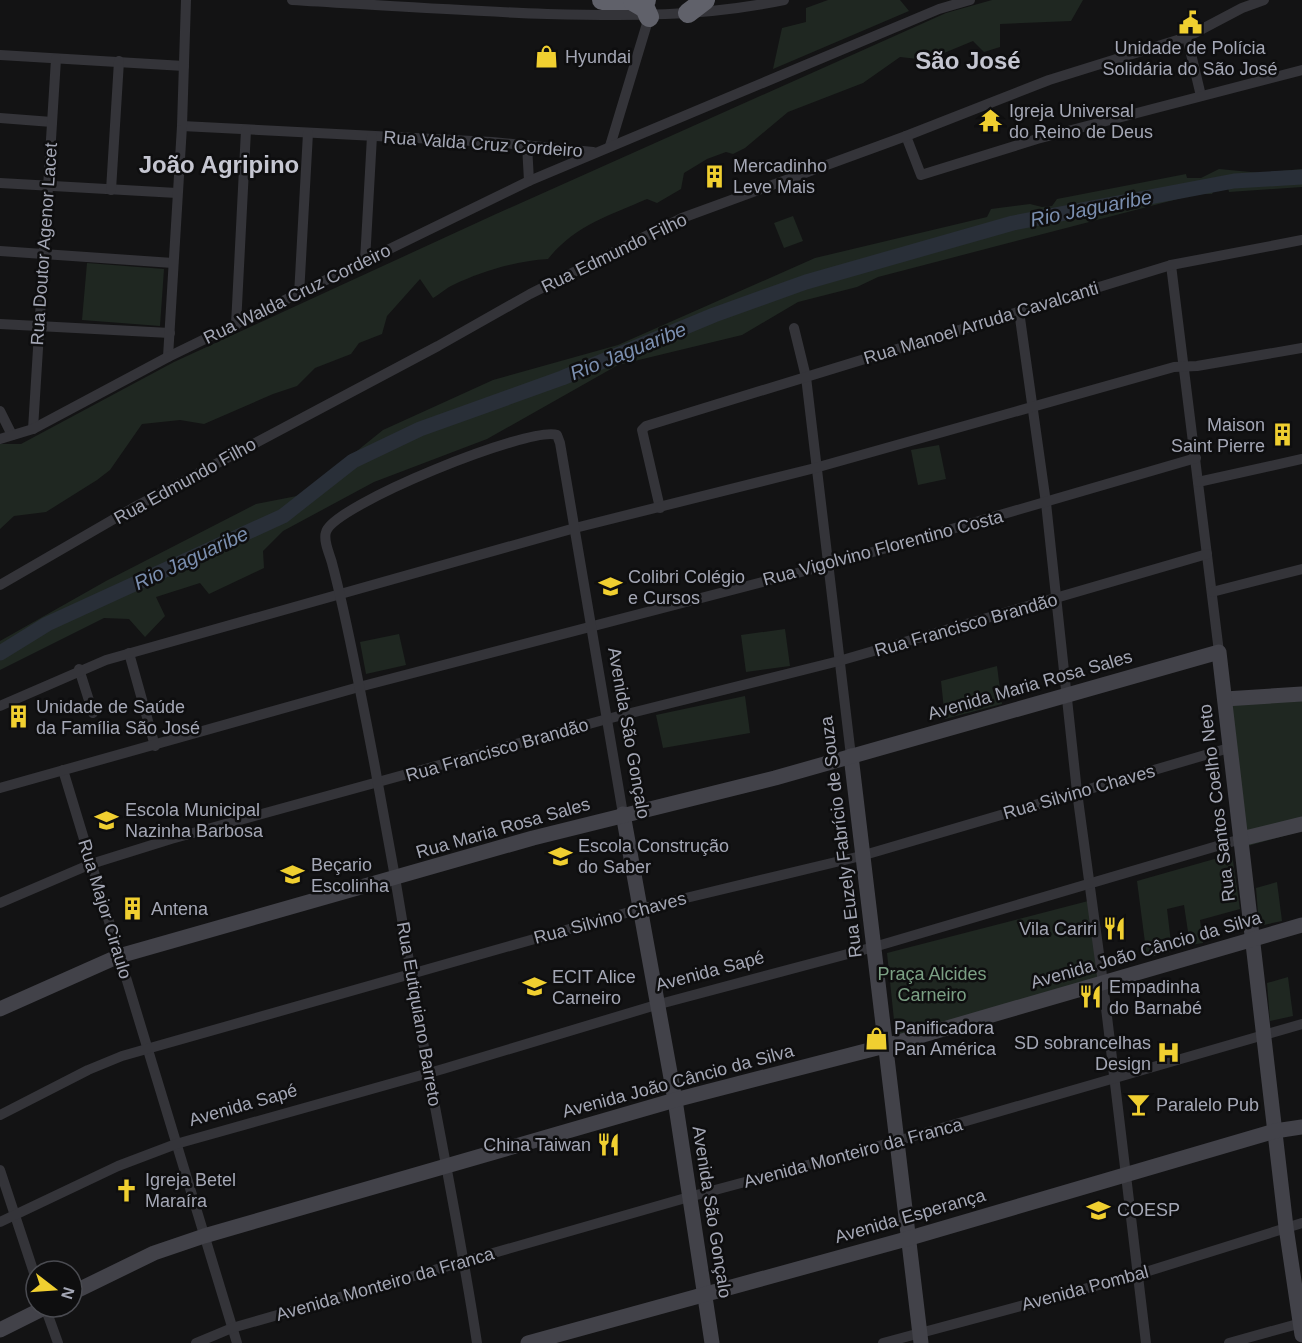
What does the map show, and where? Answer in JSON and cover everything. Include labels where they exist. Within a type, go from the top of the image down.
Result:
[{"type":"highway","points":[[602,0],[633,1],[648,8]]},
{"type":"highway","points":[[688,13],[705,0]]},
{"type":"main road","name":"Avenida Maria Rosa Sales","points":[[851,756],[1219,652]]},
{"type":"main road","name":"Rua Santos Coelho Neto","points":[[1219,652],[1286,1227],[1301,1329]]},
{"type":"main road","points":[[1225,699],[1302,694]]},
{"type":"main road","name":"Rua Maria Rosa Sales","points":[[0,1008],[119,956],[622,814],[775,778],[851,756]]},
{"type":"main road","name":"Rua Euzely Fabrício de Souza","points":[[851,756],[861,856],[910,1238],[920,1337]]},
{"type":"main road","name":"Avenida São Gonçalo","points":[[622,814],[675,1100],[712,1343]]},
{"type":"main road","name":"Avenida Sapé","points":[[1241,839],[1302,824]]},
{"type":"main road","name":"Avenida João Câncio da Silva","points":[[84,1287],[154,1253],[204,1236],[675,1100],[885,1046],[1302,925]]},
{"type":"main road","name":"Avenida Esperança","points":[[528,1343],[910,1238],[1275,1131],[1302,1126]]},
{"type":"main road","points":[[0,1330],[24,1318]]},
{"type":"street","points":[[168,357],[182,126],[186,0]]},
{"type":"street","points":[[292,0],[480,12],[648,8],[688,13],[784,0]]},
{"type":"street","name":"Rua Valda Cruz Cordeiro","points":[[182,126],[526,145],[596,152],[938,4],[970,0]]},
{"type":"street","name":"Rua Edmundo Filho","points":[[0,585],[143,503],[438,346],[530,294],[682,218],[745,193],[906,136],[1049,80],[1187,36],[1242,8],[1264,0]]},
{"type":"street","points":[[610,146],[648,8]]},
{"type":"street","points":[[1187,36],[1201,96]]},
{"type":"street","points":[[0,55],[184,66]]},
{"type":"street","name":"Rua Doutor Agenor Lacet","points":[[33,429],[56,58]]},
{"type":"street","points":[[111,190],[119,61]]},
{"type":"street","points":[[906,136],[921,175],[1037,139],[1302,70]]},
{"type":"street","points":[[0,118],[52,122]]},
{"type":"street","points":[[236,325],[246,130]]},
{"type":"street","points":[[299,295],[308,133]]},
{"type":"street","points":[[365,261],[372,136]]},
{"type":"street","points":[[526,145],[530,181]]},
{"type":"street","name":"Rua Walda Cruz Cordeiro","points":[[0,439],[33,429],[168,357],[530,181],[596,152]]},
{"type":"street","points":[[0,183],[177,194]]},
{"type":"street","name":"Rua Manoel Arruda Cavalcanti","points":[[660,508],[642,433],[644,427],[1171,265],[1302,240]]},
{"type":"street","points":[[0,251],[173,263]]},
{"type":"street","name":"Rua Santos Coelho Neto","points":[[1171,265],[1186,366],[1219,652]]},
{"type":"street","points":[[1019,311],[1046,503],[1077,792],[1103,983],[1136,1275],[1146,1343]]},
{"type":"street","points":[[0,324],[170,333]]},
{"type":"street","name":"Rua Euzely Fabrício de Souza","points":[[794,328],[806,377],[851,756]]},
{"type":"street","points":[[0,706],[79,669],[129,653],[575,528],[815,468],[1032,406],[1186,366],[1302,348]]},
{"type":"street","points":[[0,411],[12,435]]},
{"type":"street","name":"Avenida São Gonçalo","points":[[327,544],[327,529],[339,517],[422,473],[545,433],[556,435],[561,450],[575,528],[622,814]]},
{"type":"street","name":"Rua Vigolvino Florentino Costa","points":[[155,746],[359,687],[828,565],[1196,458]]},
{"type":"street","points":[[1198,482],[1302,459]]},
{"type":"street","name":"Rua Eutiquiano Barreto","points":[[327,544],[359,687],[477,1343]]},
{"type":"street","name":"Rua Francisco Brandão","points":[[0,903],[91,864],[607,719],[839,661],[1207,554]]},
{"type":"street","points":[[1212,592],[1302,569]]},
{"type":"street","points":[[0,788],[155,746],[129,653]]},
{"type":"street","points":[[79,669],[93,713]]},
{"type":"street","name":"Rua Silvino Chaves","points":[[0,1115],[107,1061],[148,1048],[640,909],[861,856],[1229,748]]},
{"type":"street","name":"Rua Major Ciraulo","points":[[63,770],[237,1343]]},
{"type":"street","name":"Avenida Sapé","points":[[0,1222],[118,1166],[176,1144],[656,1005],[874,948],[1090,886],[1241,839]]},
{"type":"street","name":"Avenida Monteiro da Franca","points":[[196,1343],[232,1328],[464,1261],[688,1197],[897,1141],[1302,1024]]},
{"type":"street","points":[[0,1170],[29,1259]]},
{"type":"street","name":"Avenida Pombal","points":[[883,1343],[920,1337],[1136,1275],[1302,1223]]},
{"type":"street","points":[[50,1319],[58,1343]]},
{"type":"street","points":[[1229,1343],[1301,1329]]},
{"type":"green space","points":[[828,0],[900,0],[909,11],[773,69],[782,28],[806,22],[806,8]]},
{"type":"green space","points":[[992,0],[1083,0],[1071,21],[1000,24],[1000,47],[984,52],[973,41],[927,60],[900,57],[863,83],[788,112],[745,148],[733,154],[726,152],[707,159],[684,173],[681,189],[657,203],[647,199],[593,223],[569,238],[548,259],[512,264],[487,271],[450,286],[433,298],[420,279],[387,316],[382,334],[359,343],[351,354],[315,368],[297,386],[204,424],[180,420],[142,424],[110,470],[97,480],[46,512],[14,516],[0,529],[0,444],[21,444],[174,362],[496,214],[946,13]]},
{"type":"green space","points":[[1219,169],[1261,173],[1302,169],[1302,187],[1229,192],[1228,188],[1216,187],[1212,194],[1197,194],[878,277],[857,287],[798,302],[742,335],[618,365],[487,439],[374,482],[283,531],[263,551],[264,568],[209,594],[200,583],[156,597],[165,616],[145,637],[129,619],[104,618],[0,670],[0,641],[106,581],[256,504],[302,495],[383,430],[493,380],[618,345],[815,258],[987,217],[991,209],[1030,204],[1042,207],[1052,206],[1057,199],[1186,174],[1187,178],[1201,178]]},
{"type":"green space","points":[[793,216],[803,241],[784,248],[774,223]]},
{"type":"green space","points":[[87,263],[164,269],[160,326],[82,320]]},
{"type":"green space","points":[[939,445],[946,479],[918,485],[911,450]]},
{"type":"green space","points":[[785,629],[790,666],[746,672],[741,635]]},
{"type":"green space","points":[[399,634],[406,665],[366,674],[360,642]]},
{"type":"green space","points":[[997,666],[1002,704],[945,719],[941,681]]},
{"type":"green space","points":[[745,696],[750,733],[663,748],[656,715]]},
{"type":"green space","points":[[1302,696],[1302,831],[1244,847],[1225,700]]},
{"type":"green space","points":[[1232,854],[1240,909],[1200,920],[1203,943],[1190,945],[1184,905],[1167,909],[1172,951],[1147,958],[1137,881]]},
{"type":"green space","points":[[1277,882],[1282,921],[1259,926],[1256,888]]},
{"type":"green space","name":"Praça Alcides Carneiro","points":[[1092,900],[1103,978],[896,1039],[887,953]]},
{"type":"green space","points":[[1288,977],[1293,1016],[1270,1021],[1267,983]]},
{"type":"waterway","name":"Rio Jaguaribe","points":[[0,653],[47,624],[283,516],[353,461],[420,429],[562,378],[714,315],[806,282],[1013,223],[1234,181],[1302,177]]},
{"type":"place","name":"Unidade de Polícia Solidária do São José","points":[[1190,22]]},
{"type":"place","name":"Hyundai","points":[[547,57]]},
{"type":"place","name":"Igreja Universal do Reino de Deus","points":[[991,121]]},
{"type":"place","name":"Mercadinho Leve Mais","points":[[715,176]]},
{"type":"place","name":"Maison Saint Pierre","points":[[1283,435]]},
{"type":"place","name":"Colibri Colégio e Cursos","points":[[610,587]]},
{"type":"place","name":"Unidade de Saúde da Família São José","points":[[18,717]]},
{"type":"place","name":"Escola Municipal Nazinha Barbosa","points":[[107,820]]},
{"type":"place","name":"Escola Construção do Saber","points":[[560,856]]},
{"type":"place","name":"Beçario Escolinha","points":[[293,875]]},
{"type":"place","name":"Antena","points":[[133,909]]},
{"type":"place","name":"Vila Cariri","points":[[1115,929]]},
{"type":"place","name":"ECIT Alice Carneiro","points":[[534,987]]},
{"type":"place","name":"Empadinha do Barnabé","points":[[1091,997]]},
{"type":"place","name":"Panificadora Pan América","points":[[876,1038]]},
{"type":"place","name":"SD sobrancelhas Design","points":[[1169,1053]]},
{"type":"place","name":"Paralelo Pub","points":[[1138,1105]]},
{"type":"place","name":"China Taiwan","points":[[609,1145]]},
{"type":"place","name":"Igreja Betel Maraíra","points":[[127,1190]]},
{"type":"place","name":"COESP","points":[[1099,1210]]},
{"type":"district","name":"São José","points":[[968,61]]},
{"type":"district","name":"João Agripino","points":[[219,165]]}]
